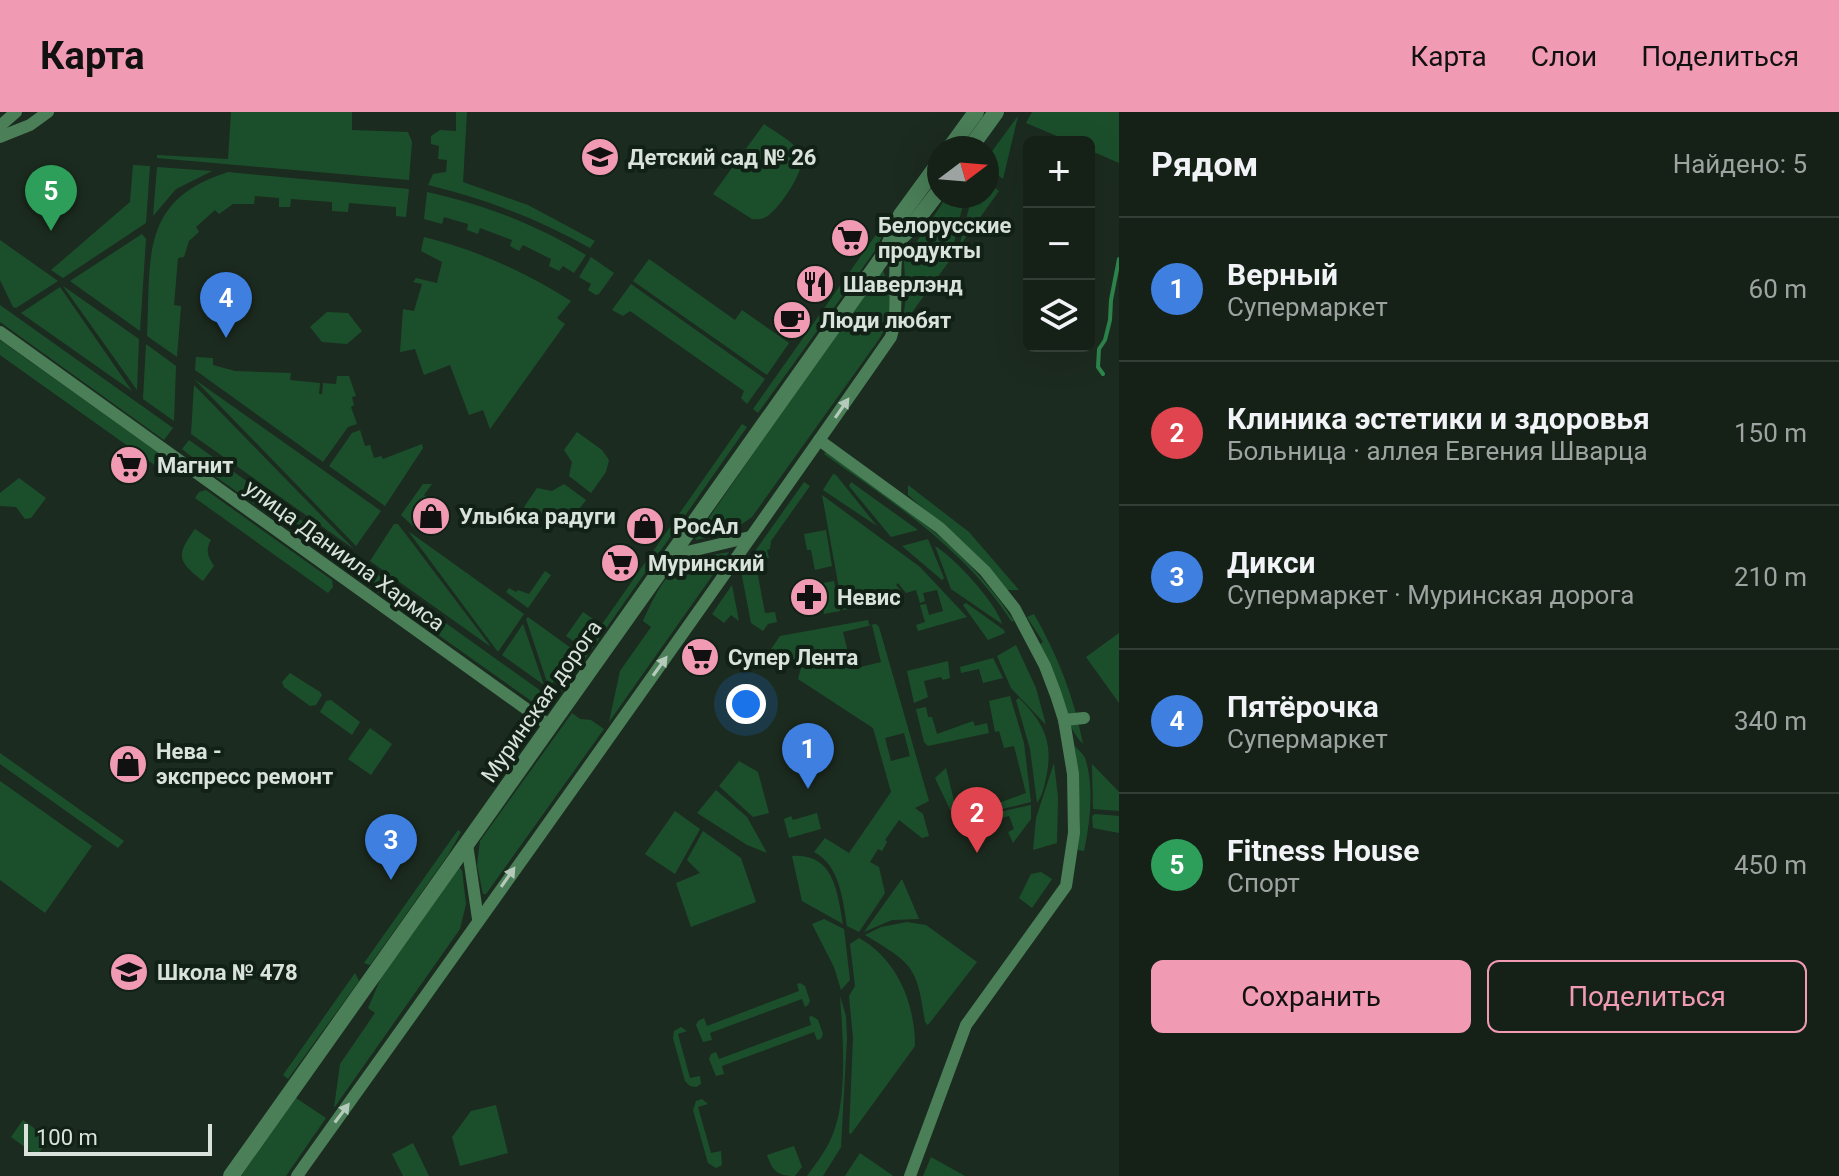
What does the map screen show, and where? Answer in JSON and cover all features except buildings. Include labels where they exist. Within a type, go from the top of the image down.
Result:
[{"type":"street","points":[[0,126],[16,112]]},
{"type":"street","points":[[0,137],[30,125],[48,112]]},
{"type":"street","points":[[961,136],[980,115]]},
{"type":"street","points":[[974,136],[980,115]]},
{"type":"street","name":"Муринская дорога","points":[[887,251],[901,215],[927,179]]},
{"type":"street","name":"Муринская дорога","points":[[231,1176],[887,251],[927,206]]},
{"type":"street","points":[[297,1176],[891,337],[897,319],[895,255],[902,236]]},
{"type":"street","name":"улица Даниила Хармса","points":[[0,332],[550,726]]},
{"type":"street","points":[[819,440],[940,528],[985,571],[1015,609],[1035,647],[1064,720],[1073,774],[1073,852],[1066,886],[966,1025],[910,1176]]},
{"type":"street","points":[[670,556],[750,537]]},
{"type":"street","points":[[1064,720],[1084,718]]},
{"type":"street","points":[[467,844],[478,919]]},
{"type":"green space","points":[[231,112],[352,112],[352,130],[408,132],[412,142],[409,180],[157,158],[157,155],[228,159]]},
{"type":"green space","points":[[456,112],[467,112],[463,182],[528,205],[595,241],[590,248],[511,211],[428,185],[433,174],[446,172],[447,160],[438,159],[439,146],[431,144],[431,136],[440,130],[456,131]]},
{"type":"green space","points":[[1032,112],[1119,112],[1119,163],[1095,153],[1095,136],[1057,136],[1026,123]]},
{"type":"green space","points":[[1018,116],[1003,179],[999,176],[999,142]]},
{"type":"green space","points":[[764,124],[795,146],[802,162],[791,188],[774,211],[765,217],[752,219],[713,194]]},
{"type":"green space","points":[[133,165],[150,166],[146,223],[63,278],[51,270],[130,202]]},
{"type":"green space","points":[[157,167],[212,171],[176,189],[153,216]]},
{"type":"green space","points":[[228,172],[409,189],[406,217],[396,216],[396,207],[349,203],[348,212],[332,211],[332,202],[291,199],[290,207],[279,207],[279,198],[255,196],[254,204],[233,204],[219,214],[215,210],[196,227],[199,232],[189,241],[184,257],[178,258],[174,305],[181,306],[177,357],[147,336],[151,257],[156,235],[164,216],[178,198],[199,184]]},
{"type":"green space","points":[[427,192],[509,217],[586,255],[574,273],[563,266],[559,271],[549,266],[551,259],[523,245],[519,251],[510,246],[512,240],[480,228],[478,234],[467,230],[468,224],[444,217],[442,224],[424,219]]},
{"type":"green space","points":[[939,208],[962,208],[950,260],[902,326],[906,297],[904,261]]},
{"type":"green space","points":[[969,208],[987,208],[959,247]]},
{"type":"green space","points":[[887,219],[890,221],[874,252],[758,413],[753,409]]},
{"type":"green space","points":[[142,234],[146,239],[140,331],[70,281]]},
{"type":"green space","points":[[424,237],[500,263],[571,301],[557,318],[565,324],[490,429],[483,410],[469,415],[450,365],[424,375],[415,349],[400,352],[403,309],[414,311],[422,284],[413,282],[416,278],[437,283],[442,262],[421,251]]},
{"type":"green space","points":[[0,240],[58,281],[13,307],[0,280]]},
{"type":"green space","points":[[591,257],[614,273],[596,295],[588,290],[591,284],[579,277]]},
{"type":"green space","points":[[649,259],[735,320],[742,310],[789,343],[767,375],[633,281]]},
{"type":"green space","points":[[880,270],[883,270],[886,279],[889,305],[880,338],[752,517],[729,533],[696,540],[695,538]]},
{"type":"green space","points":[[631,284],[765,379],[747,404],[741,398],[744,391],[630,311],[623,316],[612,310]]},
{"type":"green space","points":[[63,286],[139,339],[137,390]]},
{"type":"green space","points":[[60,287],[132,391],[21,313]]},
{"type":"green space","points":[[0,305],[173,428],[164,440],[0,322]]},
{"type":"green space","points":[[327,312],[348,313],[362,331],[347,344],[322,342],[310,327]]},
{"type":"green space","points":[[0,340],[177,466],[170,476],[0,355]]},
{"type":"green space","points":[[146,344],[176,366],[174,421],[143,399]]},
{"type":"green space","points":[[196,357],[213,358],[213,365],[235,371],[291,373],[290,380],[320,383],[319,394],[322,394],[323,383],[336,384],[337,376],[349,376],[356,396],[352,397],[354,405],[351,407],[357,424],[348,427],[323,462],[195,370]]},
{"type":"green space","points":[[194,379],[381,511],[356,546]]},
{"type":"green space","points":[[194,385],[354,549],[191,434]]},
{"type":"green space","points":[[742,424],[747,427],[561,693],[556,690]]},
{"type":"green space","points":[[360,430],[365,446],[370,445],[374,458],[381,456],[383,459],[422,444],[423,448],[385,506],[329,466],[352,433]]},
{"type":"green space","points":[[577,432],[602,450],[609,460],[606,472],[591,493],[569,476],[572,462],[564,450]]},
{"type":"green space","points":[[189,440],[350,555],[342,566],[195,462],[182,449]]},
{"type":"green space","points":[[826,452],[952,547],[995,594],[1014,621],[950,549],[824,454]]},
{"type":"green space","points":[[833,474],[836,475],[877,526],[823,490]]},
{"type":"green space","points":[[19,478],[46,498],[31,518],[25,519],[16,507],[0,506],[0,493]]},
{"type":"green space","points":[[804,482],[810,486],[771,541],[767,550],[769,558],[755,560],[765,613],[775,612],[777,622],[768,624],[763,631],[751,623],[741,571]]},
{"type":"green space","points":[[851,482],[918,530],[891,537],[849,486]]},
{"type":"green space","points":[[423,484],[432,484],[424,495],[426,497],[420,506],[423,508],[414,527],[401,515]]},
{"type":"green space","points":[[564,484],[586,500],[567,525],[550,524],[524,507],[537,488],[552,491]]},
{"type":"green space","points":[[908,485],[969,532],[1019,590],[1007,590],[972,551],[908,495]]},
{"type":"green space","points":[[206,490],[332,580],[333,587],[328,593],[195,498],[199,492]]},
{"type":"green space","points":[[822,495],[920,567],[967,617],[918,631],[916,625],[925,622],[920,605],[926,604],[929,615],[943,611],[937,590],[923,593],[925,601],[920,603],[916,590],[906,593],[898,583],[896,585],[903,593],[894,596],[895,601],[843,610]]},
{"type":"green space","points":[[394,524],[398,524],[491,647],[370,561]]},
{"type":"green space","points":[[195,529],[211,540],[208,553],[214,566],[203,581],[188,568],[182,557]]},
{"type":"green space","points":[[826,530],[832,566],[815,570],[804,534]]},
{"type":"green space","points":[[408,531],[524,614],[498,652]]},
{"type":"green space","points":[[928,539],[944,578],[942,580],[902,546]]},
{"type":"green space","points":[[935,546],[973,581],[992,604],[1002,624],[951,589]]},
{"type":"green space","points":[[729,552],[609,722],[620,671],[651,627],[643,621],[666,579],[683,565]]},
{"type":"green space","points":[[366,566],[545,694],[537,705],[358,578]]},
{"type":"green space","points":[[545,571],[551,575],[528,608],[506,592],[509,588],[529,594]]},
{"type":"green space","points":[[834,581],[840,611],[824,614],[818,584]]},
{"type":"green space","points":[[732,585],[739,621],[731,615],[724,623],[712,614]]},
{"type":"green space","points":[[966,603],[1005,633],[988,640],[963,605]]},
{"type":"green space","points":[[583,612],[596,621],[579,645],[566,636]]},
{"type":"green space","points":[[1034,614],[1064,677],[1083,744],[1063,710],[1040,644],[1043,642],[1027,617]]},
{"type":"green space","points":[[528,617],[575,651],[549,688],[526,619]]},
{"type":"green space","points":[[868,620],[869,625],[876,624],[879,627],[929,801],[915,808],[923,814],[929,836],[922,838],[899,820],[885,840],[887,842],[882,851],[878,849],[870,862],[879,867],[885,893],[859,932],[847,926],[835,875],[823,858],[814,852],[825,838],[849,853],[891,792],[873,728],[798,679],[801,668],[786,658],[778,663],[771,658],[769,652],[780,636]],"holes":[[[872,625],[881,662],[852,669],[843,632]],[[904,733],[910,756],[891,761],[885,738]]]},
{"type":"green space","points":[[523,624],[544,685],[502,655]]},
{"type":"green space","points":[[1119,633],[1119,703],[1086,657]]},
{"type":"green space","points":[[1016,645],[1036,688],[1046,725],[1011,688],[997,656]]},
{"type":"green space","points":[[993,658],[1003,678],[983,683],[979,669],[961,673],[960,667]]},
{"type":"green space","points":[[948,661],[950,678],[924,681],[928,697],[914,703],[907,671]]},
{"type":"green space","points":[[290,673],[320,692],[322,695],[316,705],[310,706],[284,687],[282,682]]},
{"type":"green space","points":[[1010,696],[1024,743],[1031,802],[994,811],[993,805],[1026,793],[1014,746],[1004,748],[999,731],[995,732],[989,701]]},
{"type":"green space","points":[[1019,698],[1040,723],[1047,741],[1047,773],[1037,803],[1030,749],[1016,700]]},
{"type":"green space","points":[[331,700],[360,722],[352,735],[320,712],[326,701]]},
{"type":"green space","points":[[926,707],[937,734],[973,721],[975,726],[987,723],[989,733],[928,746],[924,742],[916,709]]},
{"type":"green space","points":[[572,713],[604,729],[486,894],[483,894],[477,865],[480,841]]},
{"type":"green space","points":[[370,728],[392,744],[371,775],[348,759]]},
{"type":"green space","points":[[1075,746],[1085,759],[1090,783],[1084,851],[1078,850],[1080,817]]},
{"type":"green space","points":[[0,753],[124,841],[118,848],[0,764]]},
{"type":"green space","points":[[739,761],[758,772],[769,813],[753,817],[719,786]]},
{"type":"green space","points":[[1054,763],[1058,797],[1057,843],[1033,850],[1036,818]]},
{"type":"green space","points":[[1092,764],[1119,792],[1119,811],[1093,809]]},
{"type":"green space","points":[[946,768],[957,813],[990,805],[992,812],[954,818],[935,778]]},
{"type":"green space","points":[[0,781],[92,846],[45,913],[0,880]]},
{"type":"green space","points":[[716,790],[747,817],[767,853],[747,845],[697,813]]},
{"type":"green space","points":[[1031,805],[1031,819],[1013,843],[1008,832],[1014,829],[1009,816],[1002,818],[999,812]]},
{"type":"green space","points":[[675,811],[700,829],[675,874],[645,854]]},
{"type":"green space","points":[[817,813],[821,829],[789,838],[784,819],[791,816],[793,820]]},
{"type":"green space","points":[[1092,816],[1119,816],[1119,833],[1093,828]]},
{"type":"green space","points":[[458,830],[461,832],[448,855],[370,965],[364,963]]},
{"type":"green space","points":[[703,831],[741,858],[756,902],[691,927],[676,883],[700,873],[687,860]]},
{"type":"green space","points":[[792,856],[806,857],[825,867],[835,887],[843,924],[802,901]]},
{"type":"green space","points":[[458,867],[462,870],[466,904],[460,929],[334,1108],[340,1064],[375,1013],[368,1008],[381,978]]},
{"type":"green space","points":[[1041,872],[1052,879],[1032,908],[1019,898],[1031,874]]},
{"type":"green space","points":[[902,879],[919,919],[892,920],[864,932]]},
{"type":"green space","points":[[824,919],[844,929],[850,980],[841,990],[834,967],[812,924]]},
{"type":"green space","points":[[907,922],[926,925],[977,962],[928,1025],[910,968],[894,953],[865,935],[881,927]]},
{"type":"green space","points":[[859,938],[884,958],[901,984],[912,1014],[915,1046],[851,1134],[853,1038],[849,996],[855,986],[850,944]]},
{"type":"green space","points":[[355,973],[359,981],[288,1079],[283,1075]]},
{"type":"green space","points":[[797,984],[805,986],[810,1001],[805,1007],[802,999],[710,1033],[712,1040],[703,1042],[696,1025],[698,1021],[704,1018],[707,1026],[799,991]]},
{"type":"green space","points":[[840,996],[846,1016],[847,1038],[841,1147],[823,1176],[807,1176],[828,1145],[839,1112],[843,1072]]},
{"type":"green space","points":[[809,1017],[818,1020],[823,1034],[821,1039],[817,1040],[814,1032],[722,1066],[724,1074],[716,1076],[709,1059],[711,1054],[716,1052],[719,1059],[811,1025]]},
{"type":"green space","points":[[681,1027],[687,1031],[678,1034],[690,1078],[700,1076],[701,1084],[696,1087],[685,1081],[673,1038],[674,1031]]},
{"type":"green space","points":[[296,1098],[326,1118],[286,1176],[241,1176]]},
{"type":"green space","points":[[702,1099],[708,1104],[698,1107],[711,1153],[721,1151],[722,1165],[716,1168],[708,1163],[693,1110],[696,1101]]},
{"type":"green space","points":[[496,1105],[508,1153],[460,1166],[452,1137],[471,1111]]},
{"type":"green space","points":[[23,1120],[49,1139],[37,1156],[11,1137]]},
{"type":"green space","points":[[413,1143],[429,1176],[403,1176],[392,1154]]},
{"type":"green space","points":[[794,1146],[802,1167],[795,1176],[780,1174],[767,1155]]},
{"type":"green space","points":[[860,1153],[892,1175],[893,1176],[845,1176]]},
{"type":"green space","points":[[931,1157],[965,1176],[923,1176]]},
{"type":"waterway","points":[[1103,374],[1098,367],[1099,349],[1105,340],[1110,320],[1119,259]]},
{"type":"place","name":"Детский сад № 26","points":[[600,157]]},
{"type":"place","name":"Fitness House","points":[[51,231]]},
{"type":"place","name":"Белорусские продукты","points":[[850,238]]},
{"type":"place","name":"Шаверлэнд","points":[[815,284]]},
{"type":"place","name":"Люди любят","points":[[792,320]]},
{"type":"place","name":"Пятёрочка","points":[[226,338]]},
{"type":"place","name":"Магнит","points":[[129,465]]},
{"type":"place","name":"Улыбка радуги","points":[[431,516]]},
{"type":"place","name":"РосАл","points":[[645,526]]},
{"type":"place","name":"Муринский","points":[[620,563]]},
{"type":"place","name":"Невис","points":[[809,597]]},
{"type":"place","name":"Супер Лента","points":[[700,657]]},
{"type":"place","name":"Нева - экспресс ремонт","points":[[128,764]]},
{"type":"place","name":"Верный","points":[[808,789]]},
{"type":"place","name":"Клиника эстетики и здоровья","points":[[977,853]]},
{"type":"place","name":"Дикси","points":[[391,880]]},
{"type":"place","name":"Школа № 478","points":[[129,972]]}]
